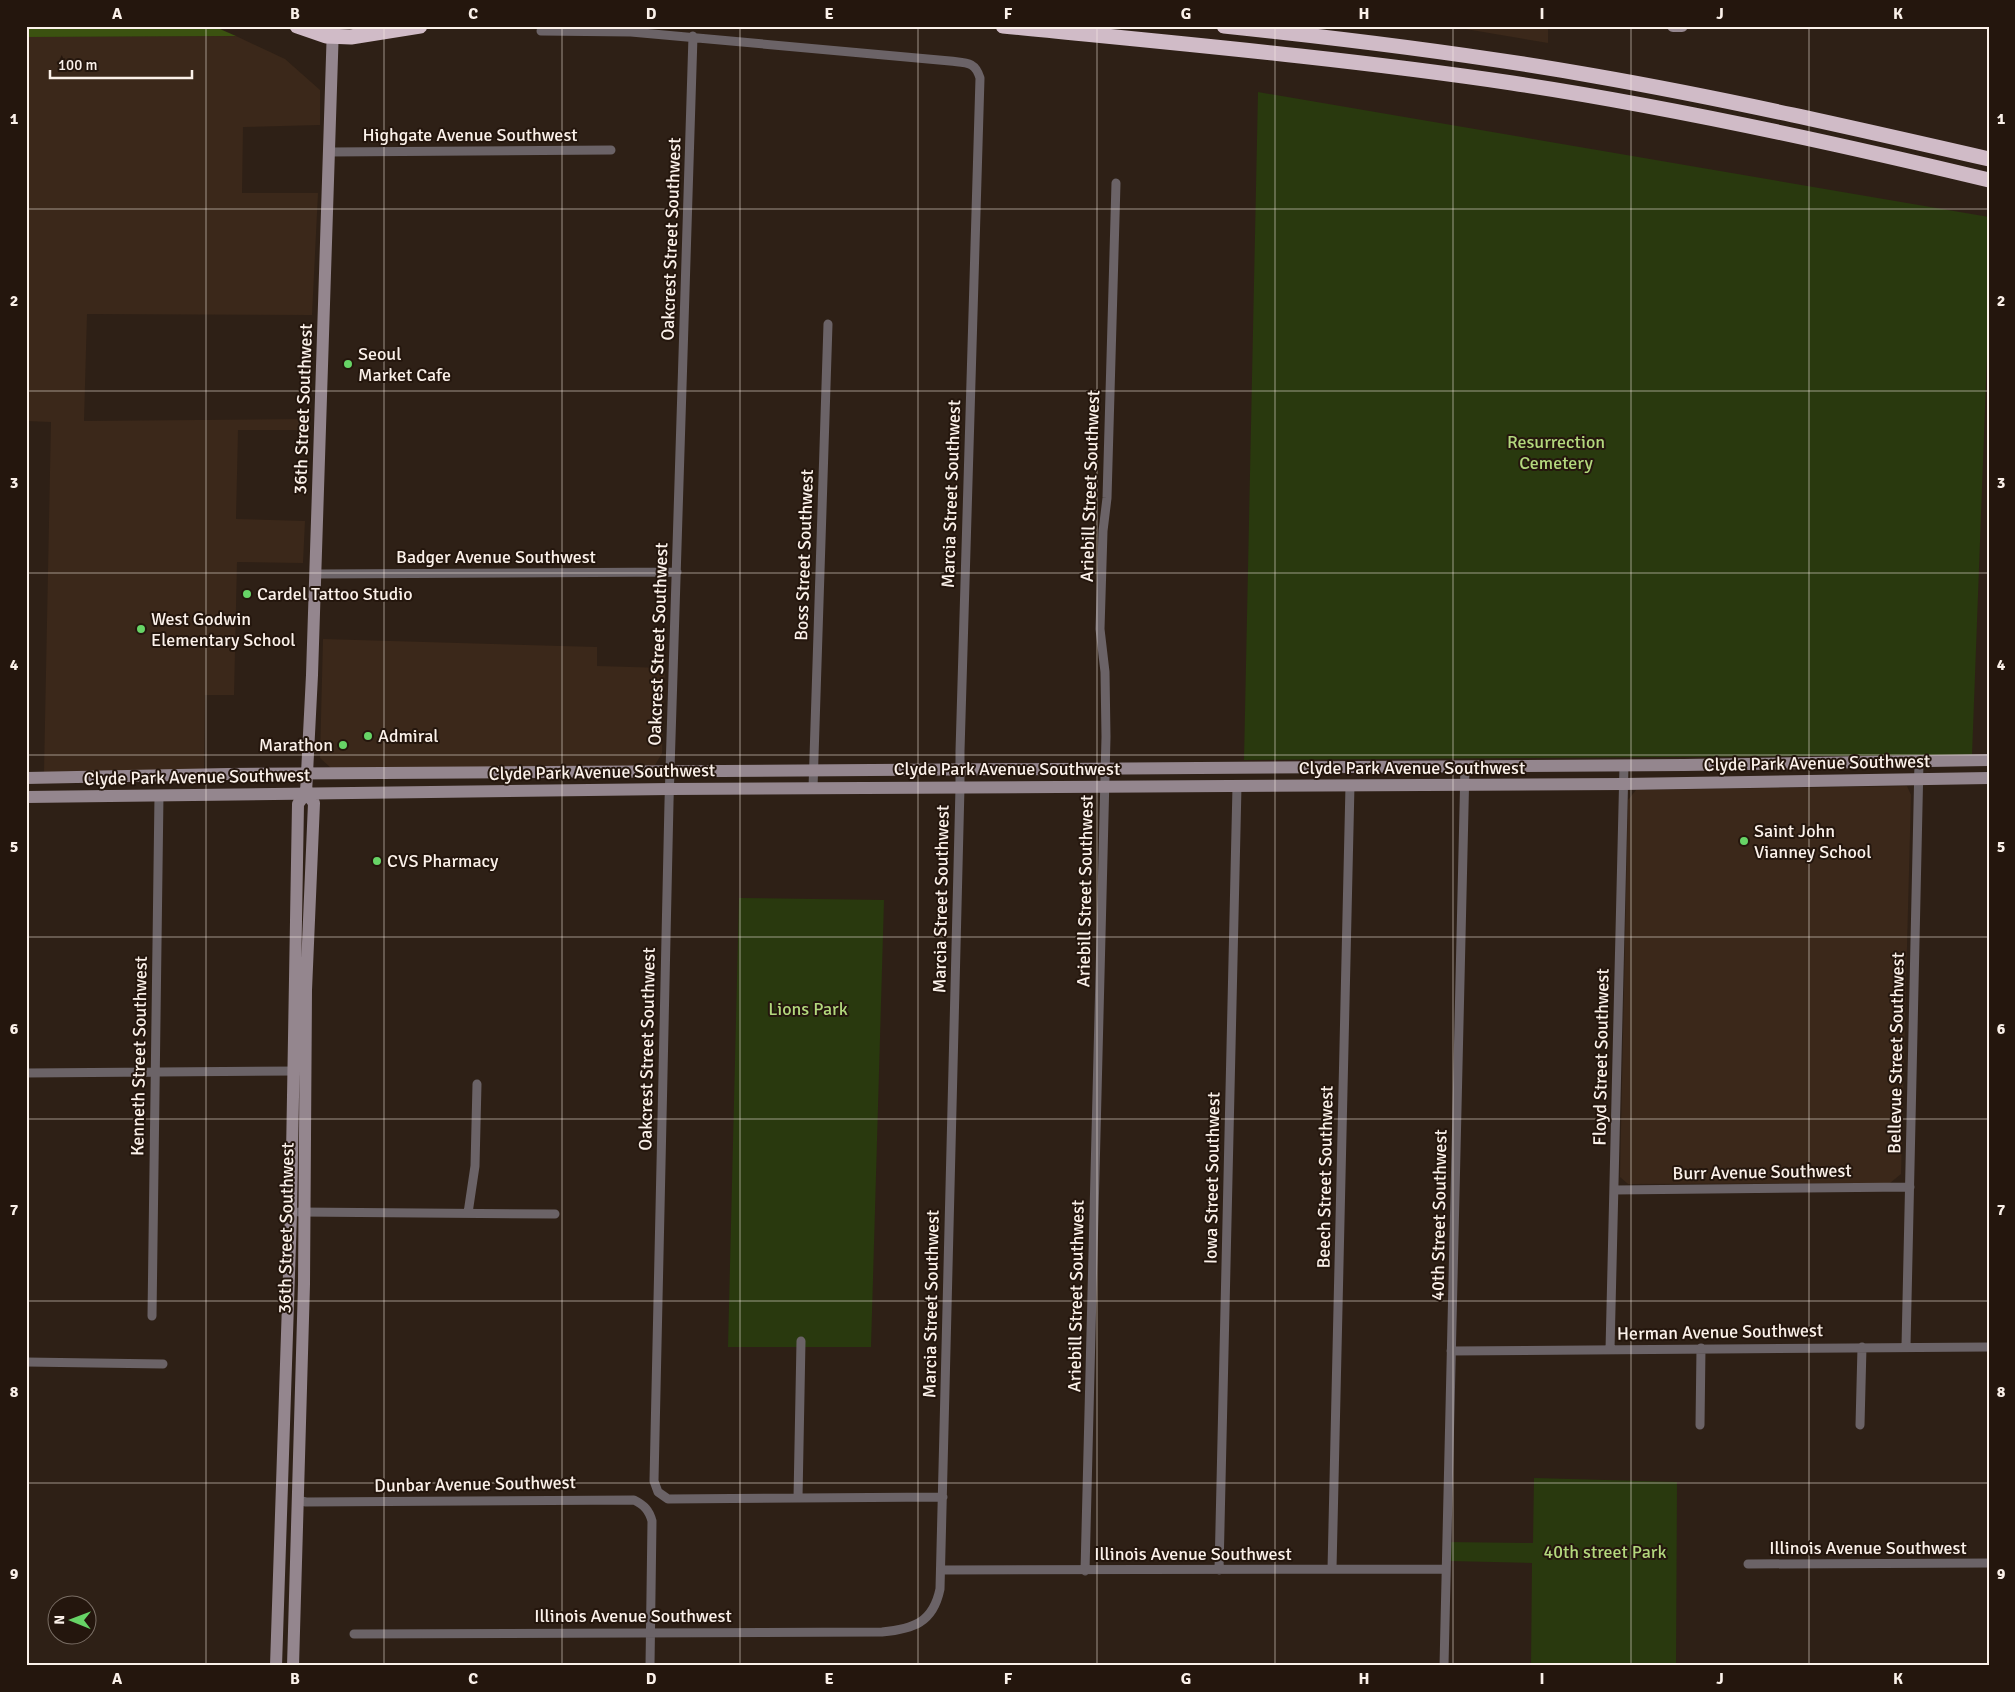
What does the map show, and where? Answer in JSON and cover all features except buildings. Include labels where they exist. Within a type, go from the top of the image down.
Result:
[{"type":"highway","points":[[297,26],[333,32],[375,34],[420,26]]},
{"type":"highway","points":[[1003,26],[1354,62],[1514,84],[1658,108],[1761,128],[1989,182]]},
{"type":"highway","points":[[1224,26],[1452,54],[1595,76],[1703,96],[1989,159]]},
{"type":"highway","points":[[1890,136],[1989,152]]},
{"type":"main road","points":[[1673,26],[1682,26]]},
{"type":"main road","name":"36th Street Southwest","points":[[293,1666],[305,1211],[299,1071],[298,804],[306,793],[307,774],[333,32]]},
{"type":"main road","name":"Clyde Park Avenue Southwest","points":[[26,778],[670,771],[1624,765],[1989,760]]},
{"type":"main road","name":"Clyde Park Avenue Southwest","points":[[26,797],[670,789],[1624,784],[1989,778]]},
{"type":"main road","name":"36th Street Southwest","points":[[276,1666],[291,1213],[299,1071]]},
{"type":"street","points":[[541,31],[631,32],[693,36]]},
{"type":"street","name":"Marcia Street Southwest","points":[[693,36],[972,64],[978,69],[980,78],[960,770],[941,1570],[940,1589],[934,1608],[920,1623],[910,1627]]},
{"type":"street","name":"Oakcrest Street Southwest","points":[[693,36],[670,771],[654,1481],[658,1492],[668,1499],[798,1498]]},
{"type":"street","name":"Highgate Avenue Southwest","points":[[330,152],[611,150]]},
{"type":"street","name":"Ariebill Street Southwest","points":[[1086,1571],[1105,769],[1105,672],[1100,629],[1103,531],[1107,498],[1116,182]]},
{"type":"street","name":"Boss Street Southwest","points":[[813,788],[828,324]]},
{"type":"street","name":"Badger Avenue Southwest","points":[[315,574],[677,572]]},
{"type":"street","name":"Bellevue Street Southwest","points":[[1906,1346],[1919,762]]},
{"type":"street","name":"Floyd Street Southwest","points":[[1610,1350],[1624,765]]},
{"type":"street","name":"40th Street Southwest","points":[[1444,1666],[1465,766]]},
{"type":"street","name":"Beech Street Southwest","points":[[1332,1569],[1350,785]]},
{"type":"street","name":"Iowa Street Southwest","points":[[1219,1570],[1237,786]]},
{"type":"street","name":"Kenneth Street Southwest","points":[[152,1316],[159,795]]},
{"type":"street","points":[[26,1073],[299,1071]]},
{"type":"street","points":[[468,1213],[475,1166],[477,1084]]},
{"type":"street","name":"Burr Avenue Southwest","points":[[1614,1190],[1910,1187]]},
{"type":"street","points":[[291,1213],[305,1211],[555,1214]]},
{"type":"street","points":[[801,1340],[798,1498],[943,1498]]},
{"type":"street","name":"Herman Avenue Southwest","points":[[1452,1351],[1906,1346],[1989,1347]]},
{"type":"street","points":[[1860,1425],[1862,1347]]},
{"type":"street","points":[[1700,1425],[1701,1348]]},
{"type":"street","points":[[26,1362],[162,1364]]},
{"type":"street","name":"Dunbar Avenue Southwest","points":[[297,1500],[306,1502],[634,1500],[642,1504],[650,1512],[652,1521],[651,1632]]},
{"type":"street","name":"Illinois Avenue Southwest","points":[[1748,1564],[1989,1563]]},
{"type":"street","name":"Illinois Avenue Southwest","points":[[941,1570],[1446,1569]]},
{"type":"street","name":"Illinois Avenue Southwest","points":[[354,1634],[882,1632],[904,1630],[910,1627]]},
{"type":"street","points":[[650,1666],[651,1632]]},
{"type":"shaded area","points":[[1448,26],[1548,26],[1548,43]]},
{"type":"shaded area","points":[[236,36],[285,59],[320,90],[320,125],[243,127],[242,193],[318,193],[312,315],[87,314],[84,421],[309,419],[308,430],[238,430],[236,519],[305,521],[303,563],[237,562],[234,695],[205,695],[204,770],[44,772],[51,422],[26,421],[26,37]]},
{"type":"shaded area","points":[[323,639],[597,647],[597,666],[665,668],[662,753],[654,767],[331,768],[320,758]]},
{"type":"shaded area","points":[[1907,786],[1911,795],[1901,1174],[1890,1183],[1628,1184],[1620,1177],[1628,800],[1636,790]]},
{"type":"green space","points":[[26,26],[213,26],[236,36],[26,37]]},
{"type":"green space","name":"Resurrection Cemetery","points":[[1258,92],[1989,217],[1989,301],[1972,755],[1244,760]]},
{"type":"green space","name":"Lions Park","points":[[739,898],[884,900],[871,1347],[728,1347]]},
{"type":"green space","name":"40th street Park","points":[[1534,1478],[1677,1482],[1676,1666],[1531,1666],[1532,1563],[1449,1561],[1447,1542],[1533,1543]]},
{"type":"place","name":"Seoul Market Cafe","points":[[348,364]]},
{"type":"place","name":"Cardel Tattoo Studio","points":[[247,594]]},
{"type":"place","name":"West Godwin Elementary School","points":[[141,629]]},
{"type":"place","name":"Admiral","points":[[368,736]]},
{"type":"place","name":"Marathon","points":[[343,745]]},
{"type":"place","name":"Saint John Vianney School","points":[[1744,841]]},
{"type":"place","name":"CVS Pharmacy","points":[[377,861]]}]
